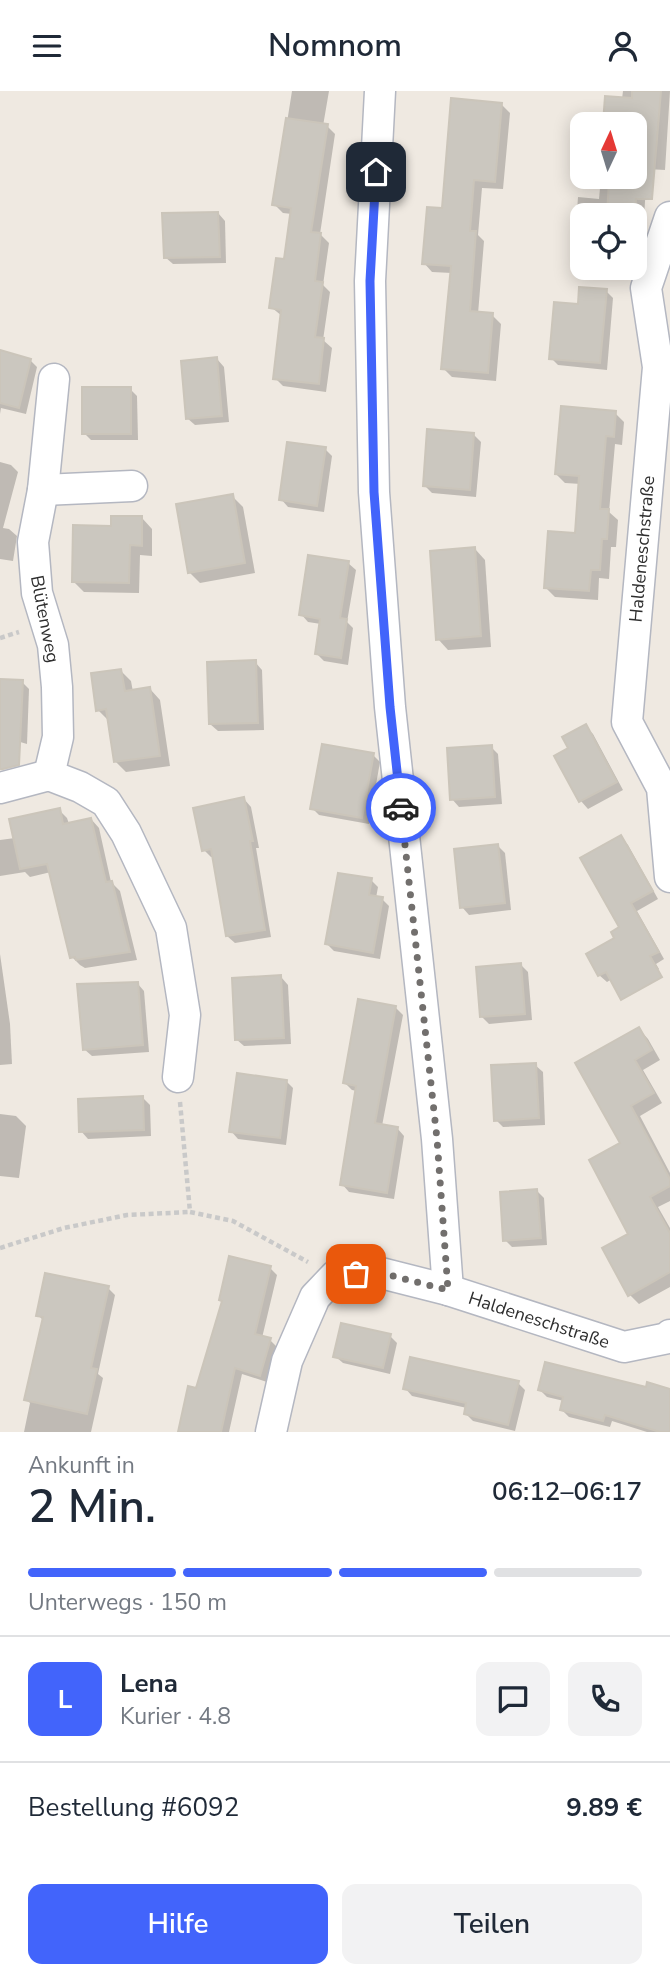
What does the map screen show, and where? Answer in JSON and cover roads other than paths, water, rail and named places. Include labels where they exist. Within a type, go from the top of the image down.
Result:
[{"type":"street","points":[[380,91],[370,281],[374,492],[390,707],[437,1139],[448,1290]]},
{"type":"street","name":"Haldeneschstraße","points":[[670,217],[646,288],[658,367],[627,722],[662,788],[670,877]]},
{"type":"street","name":"Blütenweg","points":[[49,775],[58,737],[57,687],[53,645],[37,593],[33,542],[43,490],[54,379]]},
{"type":"street","points":[[43,490],[132,486]]},
{"type":"street","points":[[0,788],[49,775],[80,787],[106,802],[125,833],[171,928],[185,1015],[178,1077]]},
{"type":"street","name":"Haldeneschstraße","points":[[271,1432],[287,1361],[314,1297],[335,1276],[377,1272],[448,1290],[624,1347],[668,1338],[670,1335]]}]
